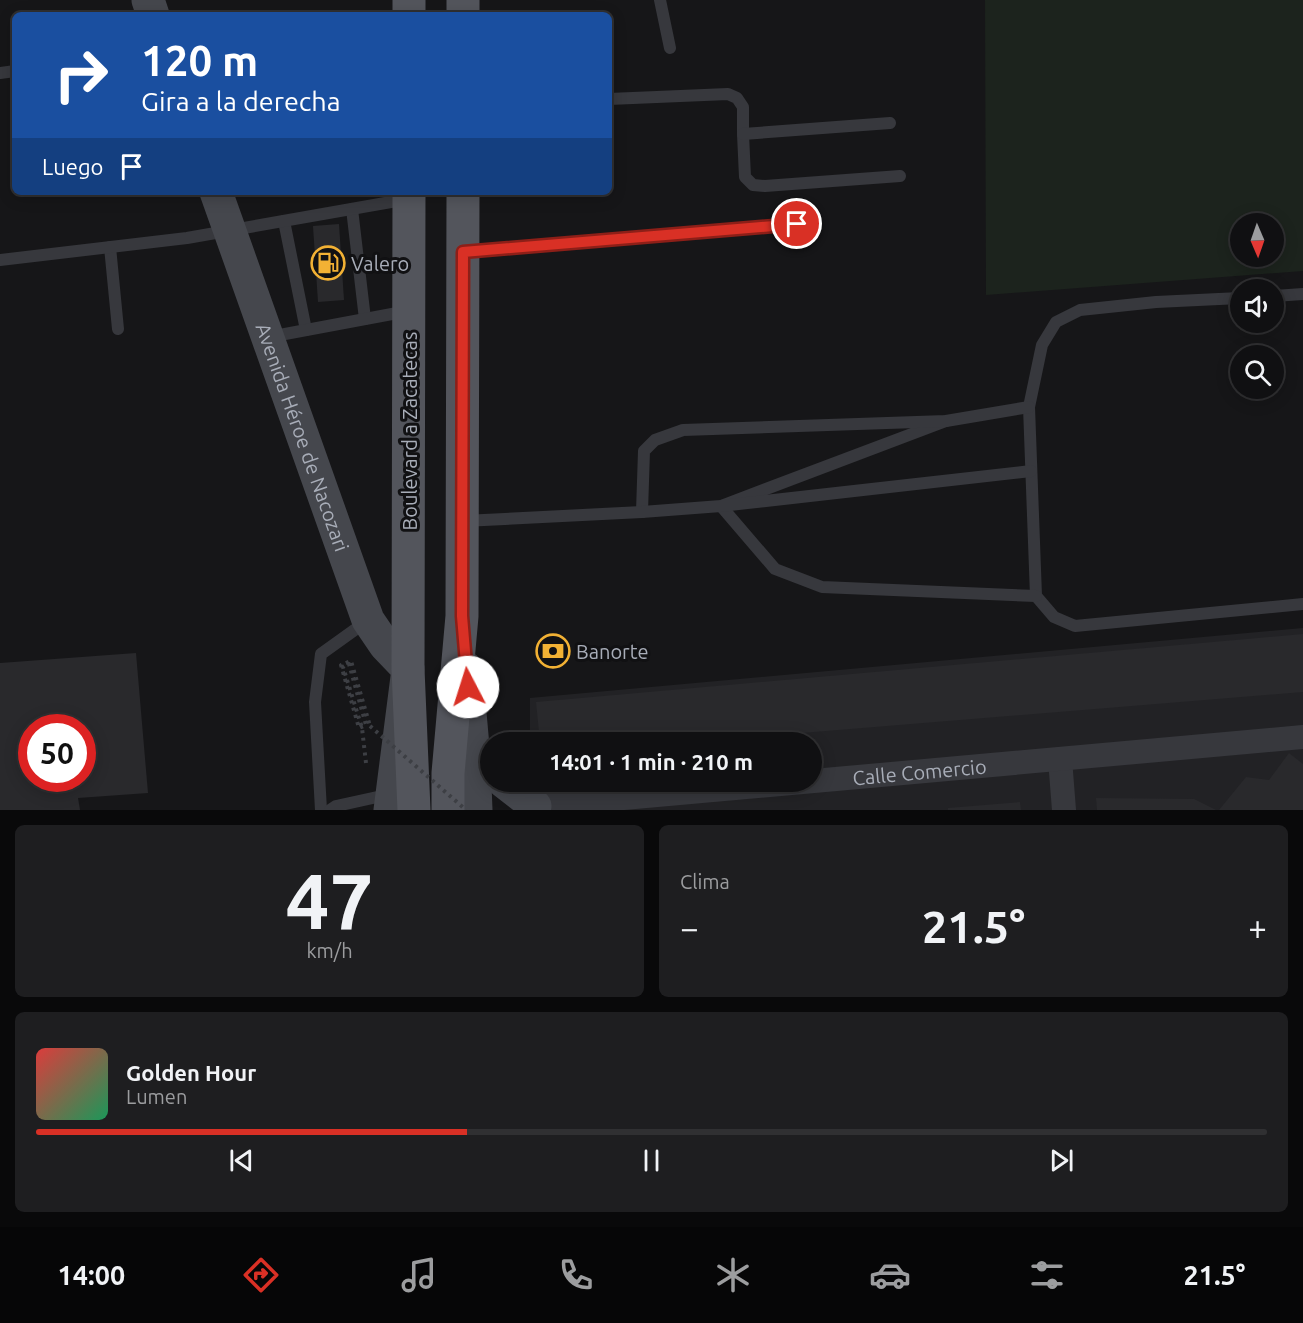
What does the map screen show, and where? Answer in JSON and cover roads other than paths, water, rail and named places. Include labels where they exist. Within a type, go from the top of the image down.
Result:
[{"type":"main road","name":"Avenida Héroe de Nacozari","points":[[217,195],[368,620],[385,645],[408,669]]},
{"type":"main road","name":"Boulevard a Zacatecas","points":[[394,806],[408,669],[409,195]]},
{"type":"main road","points":[[448,810],[448,773],[462,616],[463,195]]},
{"type":"main road","points":[[462,616],[480,749]]},
{"type":"main road","points":[[476,810],[480,779]]},
{"type":"main road","points":[[516,792],[535,808]]},
{"type":"street","name":"Calle Comercio","points":[[535,808],[1303,737]]},
{"type":"street","points":[[1060,759],[1064,810]]},
{"type":"lane","points":[[660,0],[670,48]]},
{"type":"lane","points":[[612,99],[728,94],[736,98],[743,106],[745,177],[753,185],[900,176]]},
{"type":"lane","points":[[742,134],[890,123]]},
{"type":"lane","points":[[0,260],[186,238],[352,209],[409,195]]},
{"type":"lane","points":[[352,209],[365,319]]},
{"type":"lane","points":[[284,221],[306,330]]},
{"type":"lane","points":[[463,252],[797,224]]},
{"type":"lane","points":[[110,247],[118,329]]},
{"type":"lane","points":[[1284,295],[1303,294]]},
{"type":"lane","points":[[1230,298],[1156,302],[1080,310],[1056,322],[1042,345],[1029,407],[1036,596],[1054,617],[1075,626],[1303,604]]},
{"type":"lane","points":[[267,337],[409,311]]},
{"type":"lane","points":[[642,512],[644,451],[654,440],[683,429],[946,421],[1029,407]]},
{"type":"lane","points":[[721,506],[946,421]]},
{"type":"lane","points":[[462,521],[721,506],[1031,471]]},
{"type":"lane","points":[[721,506],[775,569],[822,587],[1036,596]]},
{"type":"lane","points":[[321,810],[315,702],[321,654],[368,620]]},
{"type":"lane","points":[[330,810],[336,806],[394,806]]},
{"type":"place","name":"Valero","points":[[328,263]]},
{"type":"place","name":"Banorte","points":[[553,651]]}]
